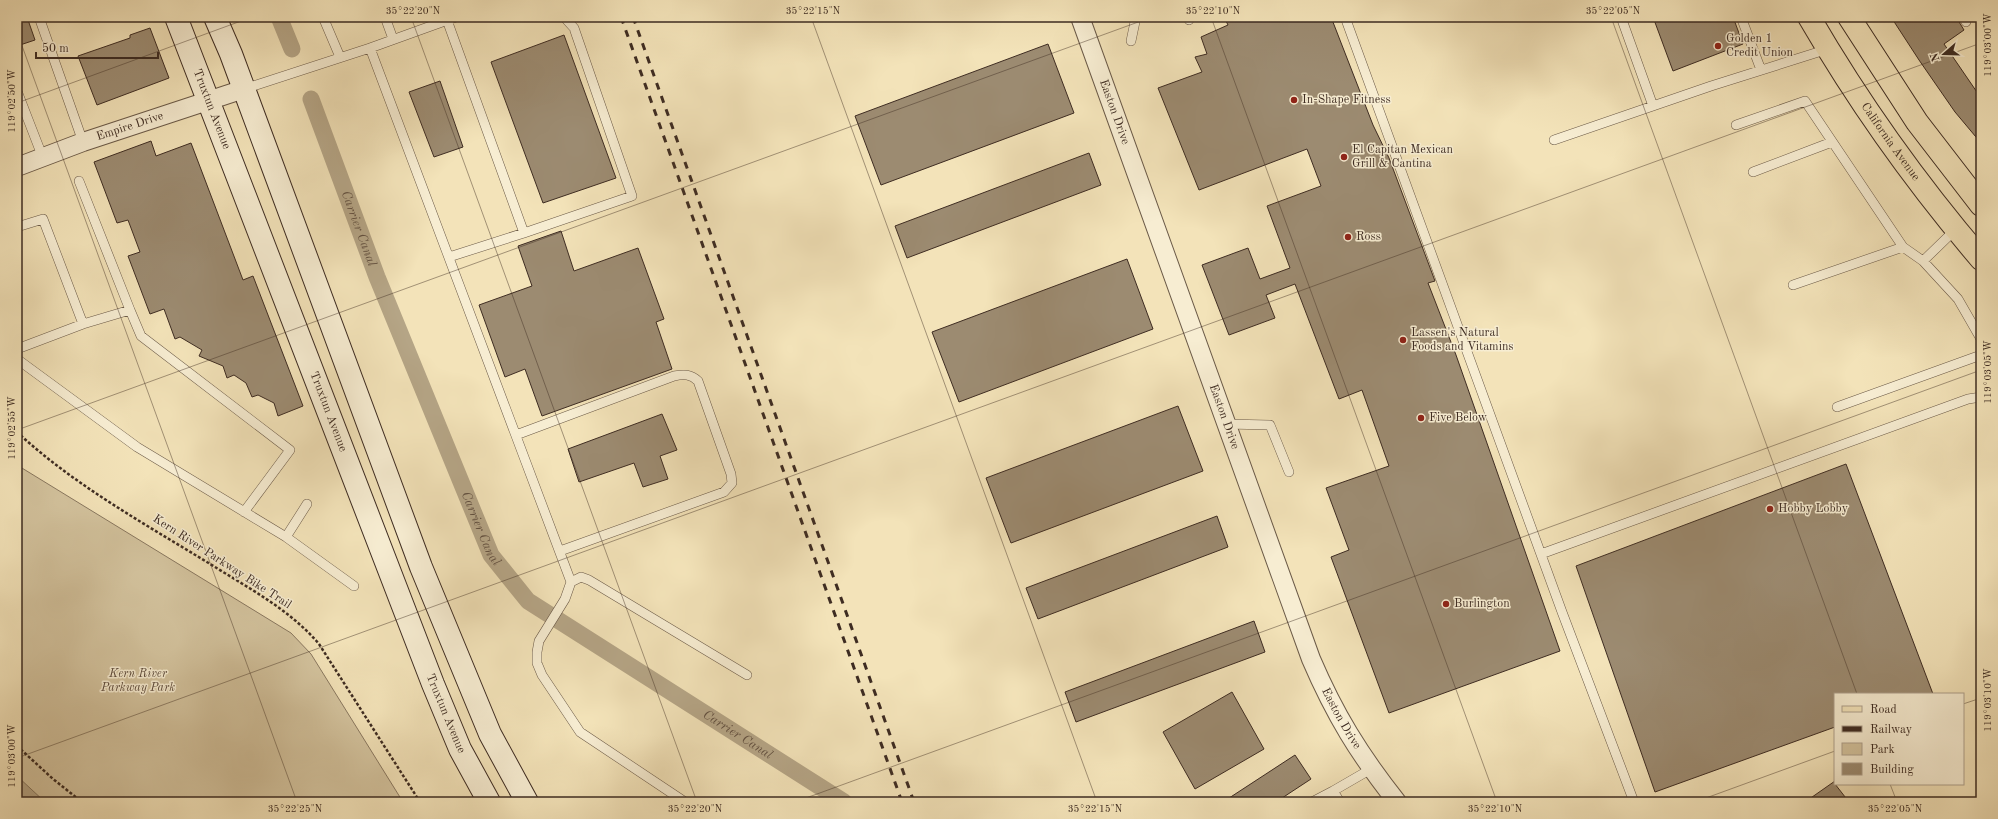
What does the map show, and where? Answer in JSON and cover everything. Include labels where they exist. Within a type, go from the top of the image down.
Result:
[{"type":"main road","name":"Truxtun Avenue","points":[[176,17],[433,684],[460,749],[490,802]]},
{"type":"main road","points":[[215,17],[244,89],[421,567],[490,734],[527,802]]},
{"type":"main road","name":"California Avenue","points":[[1809,17],[1885,138],[1981,259]]},
{"type":"main road","points":[[1855,19],[1877,62],[1917,122],[1981,205]]},
{"type":"main road","points":[[1828,49],[1839,47],[1857,49],[1877,62]]},
{"type":"street","name":"Easton Drive","points":[[1080,17],[1311,659],[1329,700],[1346,732],[1371,769],[1397,802]]},
{"type":"street","name":"Empire Drive","points":[[17,167],[83,142],[244,89]]},
{"type":"lane","points":[[39,17],[83,142]]},
{"type":"lane","points":[[323,17],[340,57]]},
{"type":"lane","points":[[385,17],[393,39]]},
{"type":"lane","points":[[449,257],[632,196],[574,28],[564,17]]},
{"type":"lane","points":[[1131,41],[1136,17]]},
{"type":"lane","points":[[1345,17],[1540,554],[1634,802]]},
{"type":"lane","points":[[1620,17],[1652,106]]},
{"type":"lane","points":[[1741,17],[1760,70]]},
{"type":"lane","points":[[244,89],[370,48],[451,18],[524,233]]},
{"type":"lane","points":[[370,48],[571,582],[565,599],[539,641],[536,652],[537,664],[542,675],[580,732],[685,802]]},
{"type":"lane","points":[[1554,140],[1760,70],[1828,49]]},
{"type":"lane","points":[[17,91],[43,158]]},
{"type":"lane","points":[[1736,124],[1805,101],[1903,247],[1923,261],[1958,299],[1981,339]]},
{"type":"lane","points":[[1753,172],[1832,142]]},
{"type":"lane","points":[[79,181],[141,336],[290,450],[244,512]]},
{"type":"lane","points":[[17,227],[43,219],[83,324]]},
{"type":"lane","points":[[1923,261],[1956,229]]},
{"type":"lane","points":[[1793,285],[1903,247]]},
{"type":"lane","points":[[17,349],[83,324],[130,310]]},
{"type":"lane","points":[[1837,408],[1981,355]]},
{"type":"lane","points":[[17,359],[137,447],[286,537],[354,586]]},
{"type":"lane","points":[[516,435],[674,376],[689,375],[693,376],[698,381],[731,474],[732,483],[729,487],[724,492],[560,551]]},
{"type":"lane","points":[[1540,554],[1968,399],[1981,397]]},
{"type":"lane","points":[[1226,424],[1270,425],[1289,472]]},
{"type":"lane","points":[[286,537],[307,504]]},
{"type":"lane","points":[[571,582],[581,577],[589,580],[747,676]]},
{"type":"lane","points":[[1312,802],[1371,769]]},
{"type":"lane","points":[[1333,791],[1340,802]]},
{"type":"path","name":"Kern River Parkway Bike Trail","points":[[17,432],[37,451],[74,478],[273,603],[305,628],[319,644],[420,802]]},
{"type":"path","points":[[17,746],[53,779],[82,802]]},
{"type":"green space","name":"Kern River Parkway Park","points":[[17,465],[291,633],[311,654],[403,802],[17,802]]},
{"type":"shaded area","points":[[17,776],[45,802],[17,802]]},
{"type":"building","points":[[17,17],[27,17],[35,40],[17,46]]},
{"type":"building","points":[[1224,17],[1331,17],[1373,125],[1389,158],[1435,281],[1428,283],[1456,355],[1560,651],[1389,713],[1331,557],[1349,550],[1326,488],[1389,466],[1362,390],[1339,399],[1295,284],[1266,295],[1275,318],[1229,335],[1202,265],[1248,248],[1260,279],[1290,268],[1267,206],[1321,186],[1307,149],[1199,190],[1158,88],[1202,72],[1195,57],[1207,54],[1201,37],[1228,25]]},
{"type":"building","points":[[1653,17],[1733,17],[1743,44],[1673,71]]},
{"type":"building","points":[[1891,17],[1956,17],[1964,30],[1944,44],[1981,98],[1981,143],[1955,112]]},
{"type":"building","points":[[150,28],[169,78],[97,105],[78,56],[130,38],[130,35]]},
{"type":"building","points":[[564,35],[616,178],[543,203],[491,62]]},
{"type":"building","points":[[1048,44],[1074,113],[881,185],[855,116]]},
{"type":"building","points":[[440,81],[463,147],[434,157],[409,92]]},
{"type":"building","points":[[151,141],[156,156],[191,143],[243,280],[253,276],[303,406],[278,416],[274,403],[258,395],[252,397],[246,383],[234,375],[227,378],[223,366],[199,356],[202,350],[180,337],[175,339],[164,309],[150,314],[128,256],[140,252],[128,220],[117,223],[94,162]]},
{"type":"building","points":[[1089,153],[1101,185],[907,258],[895,226]]},
{"type":"building","points":[[561,231],[574,271],[638,248],[664,319],[656,322],[672,369],[542,416],[525,369],[505,377],[479,305],[532,286],[518,246]]},
{"type":"building","points":[[1127,259],[1153,329],[959,402],[932,332]]},
{"type":"building","points":[[1178,406],[1203,471],[1011,543],[986,478]]},
{"type":"building","points":[[662,414],[677,450],[660,456],[668,479],[643,487],[634,463],[579,482],[568,449]]},
{"type":"building","points":[[1846,464],[1933,693],[1834,693],[1834,727],[1655,792],[1576,566]]},
{"type":"building","points":[[1217,516],[1228,547],[1038,619],[1026,588]]},
{"type":"building","points":[[1254,621],[1265,652],[1076,722],[1065,692]]},
{"type":"building","points":[[1232,692],[1264,749],[1195,789],[1163,732]]},
{"type":"building","points":[[1295,755],[1311,779],[1276,802],[1223,802]]},
{"type":"building","points":[[1834,782],[1834,785],[1836,785],[1849,802],[1805,802]]},
{"type":"waterway","name":"Carrier Canal","points":[[279,17],[292,49]]},
{"type":"waterway","name":"Carrier Canal","points":[[311,99],[377,277],[491,555],[528,601],[844,802]]},
{"type":"railway","points":[[621,17],[902,802]]},
{"type":"railway","points":[[633,17],[914,802]]},
{"type":"place","name":"Golden 1 Credit Union","points":[[1718,46]]},
{"type":"place","name":"In-Shape Fitness","points":[[1294,100]]},
{"type":"place","name":"El Capitan Mexican Grill & Cantina","points":[[1344,157]]},
{"type":"place","name":"Ross","points":[[1348,237]]},
{"type":"place","name":"Lassen's Natural Foods and Vitamins","points":[[1403,340]]},
{"type":"place","name":"Five Below","points":[[1421,418]]},
{"type":"place","name":"Hobby Lobby","points":[[1770,509]]},
{"type":"place","name":"Burlington","points":[[1446,604]]}]
